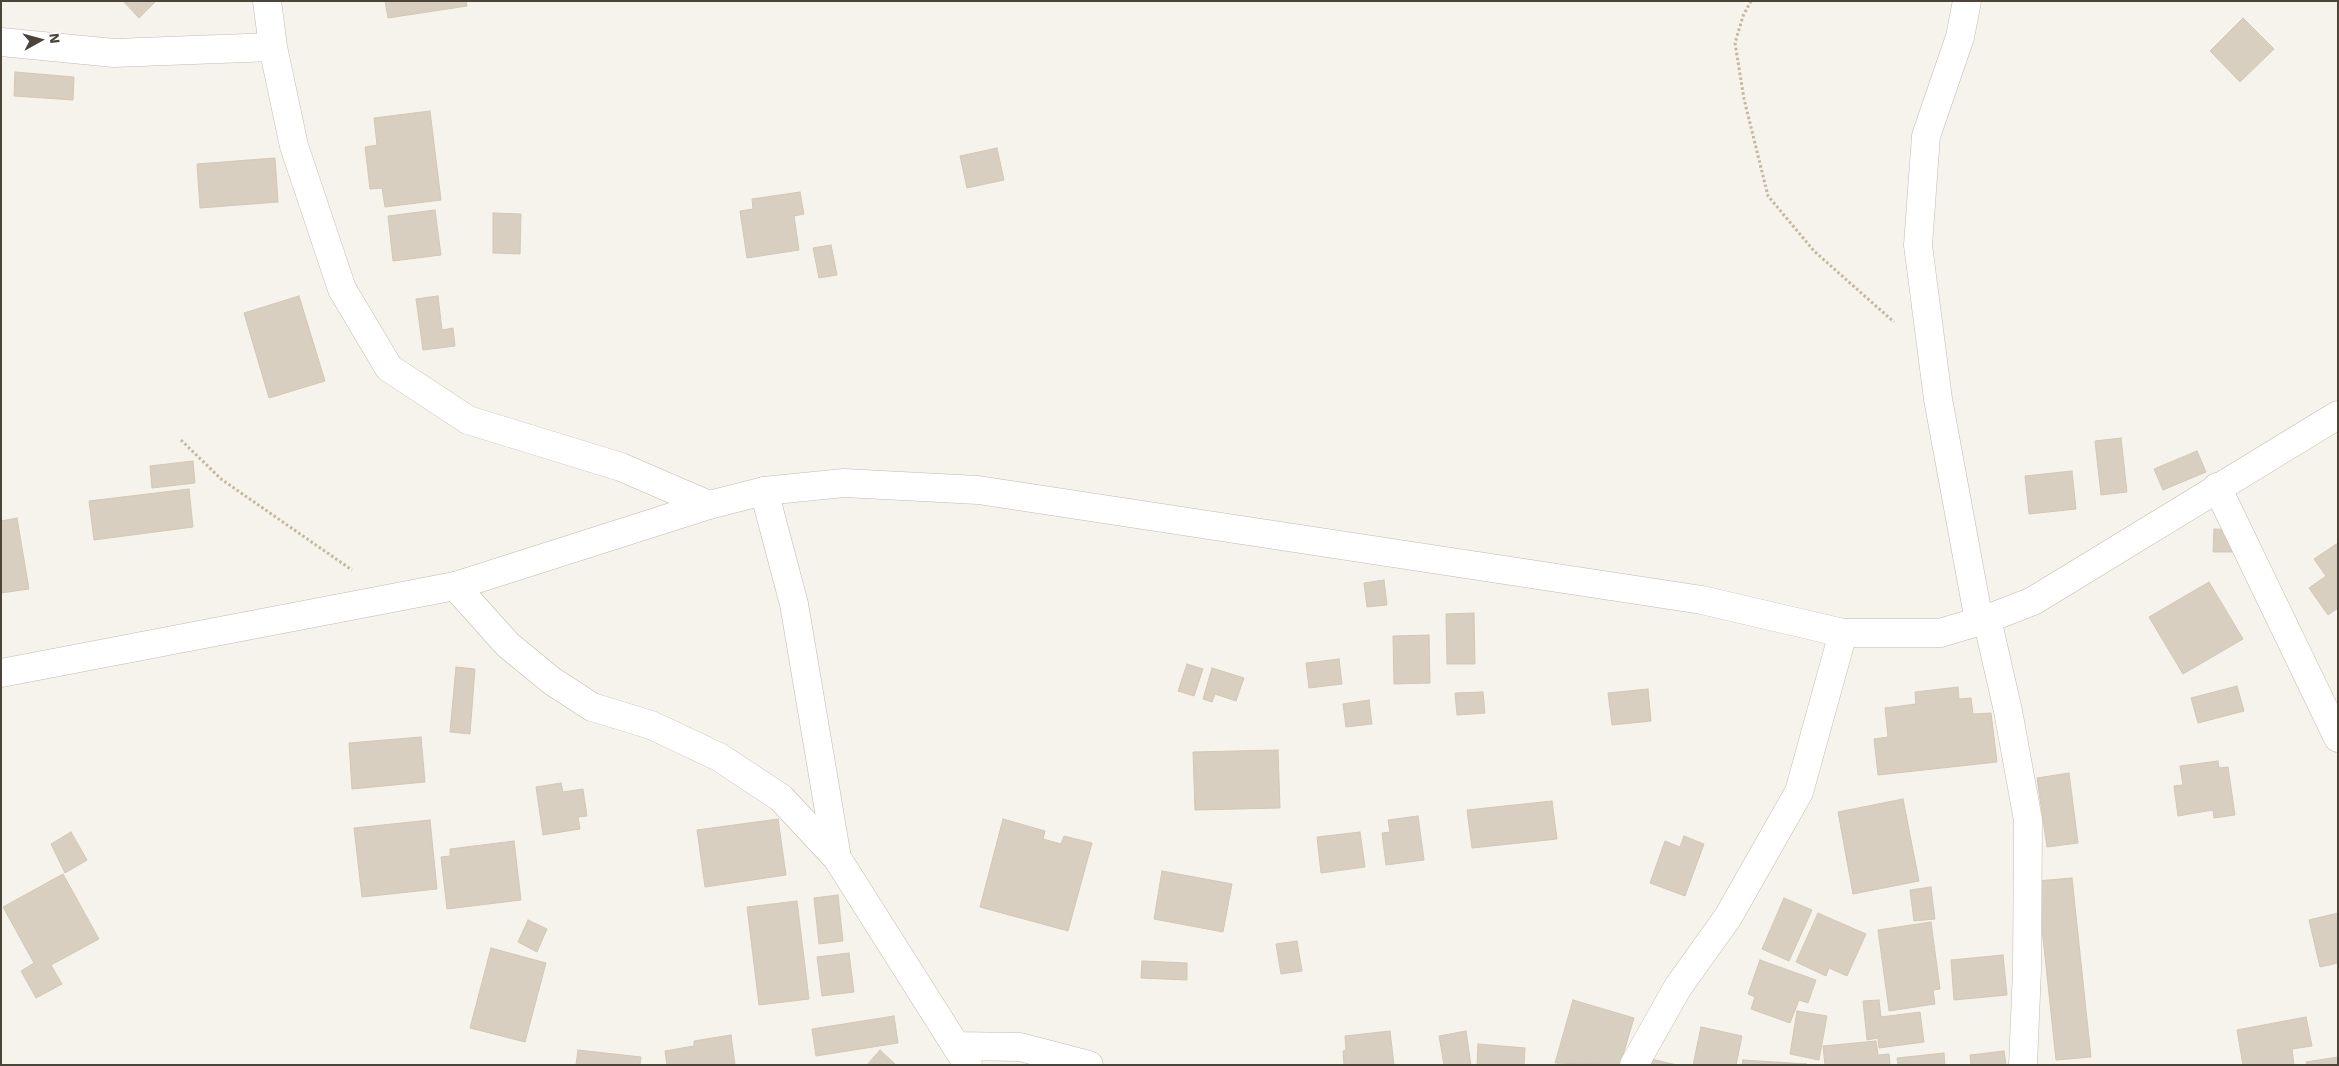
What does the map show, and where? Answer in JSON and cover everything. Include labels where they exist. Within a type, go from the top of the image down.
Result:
[{"type":"street","points":[[267,1],[273,47],[294,146],[342,289],[389,368],[468,420],[621,467],[709,505]]},
{"type":"street","points":[[1967,1],[1960,37],[1926,136],[1918,245],[1938,399],[1983,620],[2008,711],[2028,820],[2027,970],[2023,1065]]},
{"type":"street","points":[[1,42],[114,53],[273,47]]},
{"type":"street","points":[[1,673],[455,586],[709,505],[764,491],[844,483],[978,490],[1702,600],[1842,633],[1940,633],[1983,620],[2033,601],[2338,415]]},
{"type":"street","points":[[2218,487],[2338,738]]},
{"type":"street","points":[[764,491],[794,604],[837,858]]},
{"type":"street","points":[[455,586],[508,645],[552,681],[592,707],[651,725],[719,757],[781,798],[837,858],[962,1055],[1020,1047],[1089,1065]]},
{"type":"street","points":[[1634,1065],[1678,987],[1728,917],[1799,792],[1842,633]]},
{"type":"path","points":[[1751,1],[1743,16],[1735,43],[1744,99],[1768,196],[1814,250],[1932,356]]},
{"type":"path","points":[[181,440],[221,479],[391,598]]},
{"type":"building","points":[[123,1],[156,1],[139,18]]},
{"type":"building","points":[[385,1],[466,1],[467,6],[388,18]]},
{"type":"building","points":[[2243,18],[2274,49],[2240,82],[2210,51]]},
{"type":"building","points":[[15,72],[74,77],[73,100],[14,96]]},
{"type":"building","points":[[430,111],[441,200],[385,207],[382,188],[370,189],[365,147],[377,145],[374,118]]},
{"type":"building","points":[[997,148],[1004,180],[967,188],[960,156]]},
{"type":"building","points":[[275,158],[278,202],[200,208],[197,164]]},
{"type":"building","points":[[800,192],[804,214],[794,216],[799,250],[747,258],[740,211],[753,209],[752,199]]},
{"type":"building","points":[[435,210],[441,255],[393,261],[388,216]]},
{"type":"building","points":[[493,213],[521,214],[520,254],[493,253]]},
{"type":"building","points":[[831,245],[837,275],[819,278],[813,248]]},
{"type":"building","points":[[299,296],[325,381],[269,398],[244,313]]},
{"type":"building","points":[[438,296],[442,330],[453,328],[455,346],[423,350],[416,299]]},
{"type":"building","points":[[2121,438],[2127,492],[2101,495],[2095,441]]},
{"type":"building","points":[[2197,451],[2206,472],[2163,490],[2154,469]]},
{"type":"building","points":[[193,461],[195,483],[152,488],[150,466]]},
{"type":"building","points":[[2072,471],[2076,509],[2029,514],[2025,476]]},
{"type":"building","points":[[189,489],[193,527],[94,540],[89,501]]},
{"type":"building","points":[[17,518],[29,589],[1,593],[1,521]]},
{"type":"building","points":[[2214,529],[2235,530],[2234,552],[2213,552]]},
{"type":"building","points":[[2338,543],[2338,608],[2328,615],[2309,588],[2326,576],[2314,559]]},
{"type":"building","points":[[1384,580],[1387,605],[1367,607],[1364,583]]},
{"type":"building","points":[[2209,582],[2243,639],[2183,674],[2149,617]]},
{"type":"building","points":[[1474,613],[1475,664],[1447,664],[1446,614]]},
{"type":"building","points":[[1429,635],[1430,683],[1394,684],[1393,636]]},
{"type":"building","points":[[1339,659],[1342,684],[1309,688],[1306,663]]},
{"type":"building","points":[[1187,664],[1203,669],[1194,696],[1178,691]]},
{"type":"building","points":[[456,667],[475,669],[470,734],[450,732]]},
{"type":"building","points":[[1212,668],[1244,678],[1236,701],[1215,694],[1212,702],[1203,699]]},
{"type":"building","points":[[2237,686],[2244,711],[2198,723],[2191,698]]},
{"type":"building","points":[[1958,687],[1959,699],[1971,698],[1973,714],[1991,713],[1997,762],[1878,775],[1874,739],[1888,737],[1885,708],[1916,704],[1915,692]]},
{"type":"building","points":[[1648,689],[1651,721],[1612,725],[1608,693]]},
{"type":"building","points":[[1483,692],[1485,713],[1457,715],[1455,693]]},
{"type":"building","points":[[1369,700],[1372,724],[1346,727],[1343,704]]},
{"type":"building","points":[[421,737],[425,782],[352,789],[349,743]]},
{"type":"building","points":[[1278,750],[1280,808],[1195,810],[1193,752]]},
{"type":"building","points":[[2218,761],[2219,768],[2228,767],[2235,815],[2214,818],[2213,810],[2178,816],[2174,786],[2183,785],[2180,766]]},
{"type":"building","points":[[2069,773],[2078,843],[2047,847],[2037,778]]},
{"type":"building","points":[[561,783],[563,792],[583,789],[587,816],[578,817],[580,829],[543,835],[536,787]]},
{"type":"building","points":[[1903,799],[1919,881],[1853,894],[1838,812]]},
{"type":"building","points":[[1552,801],[1557,839],[1472,848],[1467,810]]},
{"type":"building","points":[[1418,816],[1424,860],[1386,865],[1382,833],[1390,832],[1388,820]]},
{"type":"building","points":[[778,819],[786,875],[705,887],[697,830]]},
{"type":"building","points":[[1003,819],[1045,831],[1043,839],[1061,844],[1064,836],[1092,843],[1068,931],[980,907]]},
{"type":"building","points":[[430,820],[437,889],[362,897],[354,828]]},
{"type":"building","points":[[71,832],[87,860],[65,873],[51,844]]},
{"type":"building","points":[[1360,832],[1365,867],[1321,873],[1317,837]]},
{"type":"building","points":[[1684,836],[1704,844],[1685,896],[1650,883],[1665,841],[1680,847]]},
{"type":"building","points":[[514,841],[521,900],[447,909],[441,857],[450,856],[450,849]]},
{"type":"building","points":[[1162,871],[1232,884],[1223,932],[1154,919]]},
{"type":"building","points":[[63,874],[99,939],[51,965],[62,984],[36,998],[21,971],[34,963],[3,907]]},
{"type":"building","points":[[2072,878],[2091,1057],[2056,1060],[2037,881]]},
{"type":"building","points":[[1931,887],[1935,919],[1914,921],[1910,890]]},
{"type":"building","points":[[838,895],[843,941],[819,944],[814,898]]},
{"type":"building","points":[[1784,898],[1812,910],[1789,961],[1762,949]]},
{"type":"building","points":[[797,901],[809,999],[759,1005],[747,907]]},
{"type":"building","points":[[1818,913],[1866,934],[1847,976],[1829,968],[1826,976],[1796,962]]},
{"type":"building","points":[[2338,913],[2338,963],[2320,967],[2309,920]]},
{"type":"building","points":[[528,920],[547,929],[537,952],[518,942]]},
{"type":"building","points":[[1931,922],[1940,989],[1933,990],[1935,1004],[1889,1011],[1878,930]]},
{"type":"building","points":[[1297,941],[1302,971],[1281,974],[1276,944]]},
{"type":"building","points":[[491,948],[546,963],[525,1042],[470,1028]]},
{"type":"building","points":[[849,953],[854,992],[822,996],[817,957]]},
{"type":"building","points":[[2003,955],[2007,995],[1954,1000],[1951,960]]},
{"type":"building","points":[[1760,960],[1816,980],[1808,1003],[1799,1000],[1790,1023],[1751,1009],[1755,997],[1748,994]]},
{"type":"building","points":[[1142,961],[1187,963],[1187,980],[1141,978]]},
{"type":"building","points":[[1573,1000],[1634,1018],[1620,1065],[1555,1063]]},
{"type":"building","points":[[1879,1000],[1881,1017],[1920,1012],[1924,1042],[1879,1048],[1878,1038],[1867,1040],[1863,1001]]},
{"type":"building","points":[[1797,1011],[1827,1016],[1819,1060],[1790,1054]]},
{"type":"building","points":[[894,1016],[898,1043],[816,1056],[812,1029]]},
{"type":"building","points":[[2306,1017],[2312,1046],[2292,1049],[2294,1065],[2243,1065],[2237,1030]]},
{"type":"building","points":[[1701,1027],[1742,1036],[1736,1065],[1693,1065]]},
{"type":"building","points":[[1390,1031],[1394,1065],[1344,1065],[1345,1036]]},
{"type":"building","points":[[1466,1031],[1471,1065],[1444,1065],[1439,1036]]},
{"type":"building","points":[[731,1035],[735,1065],[667,1065],[665,1051],[694,1046],[694,1041]]},
{"type":"building","points":[[1876,1041],[1878,1055],[1889,1054],[1890,1065],[1825,1065],[1823,1046]]},
{"type":"building","points":[[1478,1044],[1525,1048],[1524,1065],[1477,1065]]},
{"type":"building","points":[[578,1050],[641,1057],[640,1065],[576,1065]]},
{"type":"building","points":[[880,1050],[896,1065],[867,1065]]},
{"type":"building","points":[[2004,1051],[2006,1065],[1971,1065],[1970,1055]]},
{"type":"building","points":[[1944,1053],[1945,1065],[1898,1065],[1897,1058]]},
{"type":"building","points":[[2338,1057],[2338,1065],[2307,1065],[2306,1062]]},
{"type":"building","points":[[1647,1058],[1677,1065],[1645,1065]]},
{"type":"building","points":[[1743,1060],[1807,1064],[1742,1065]]}]
